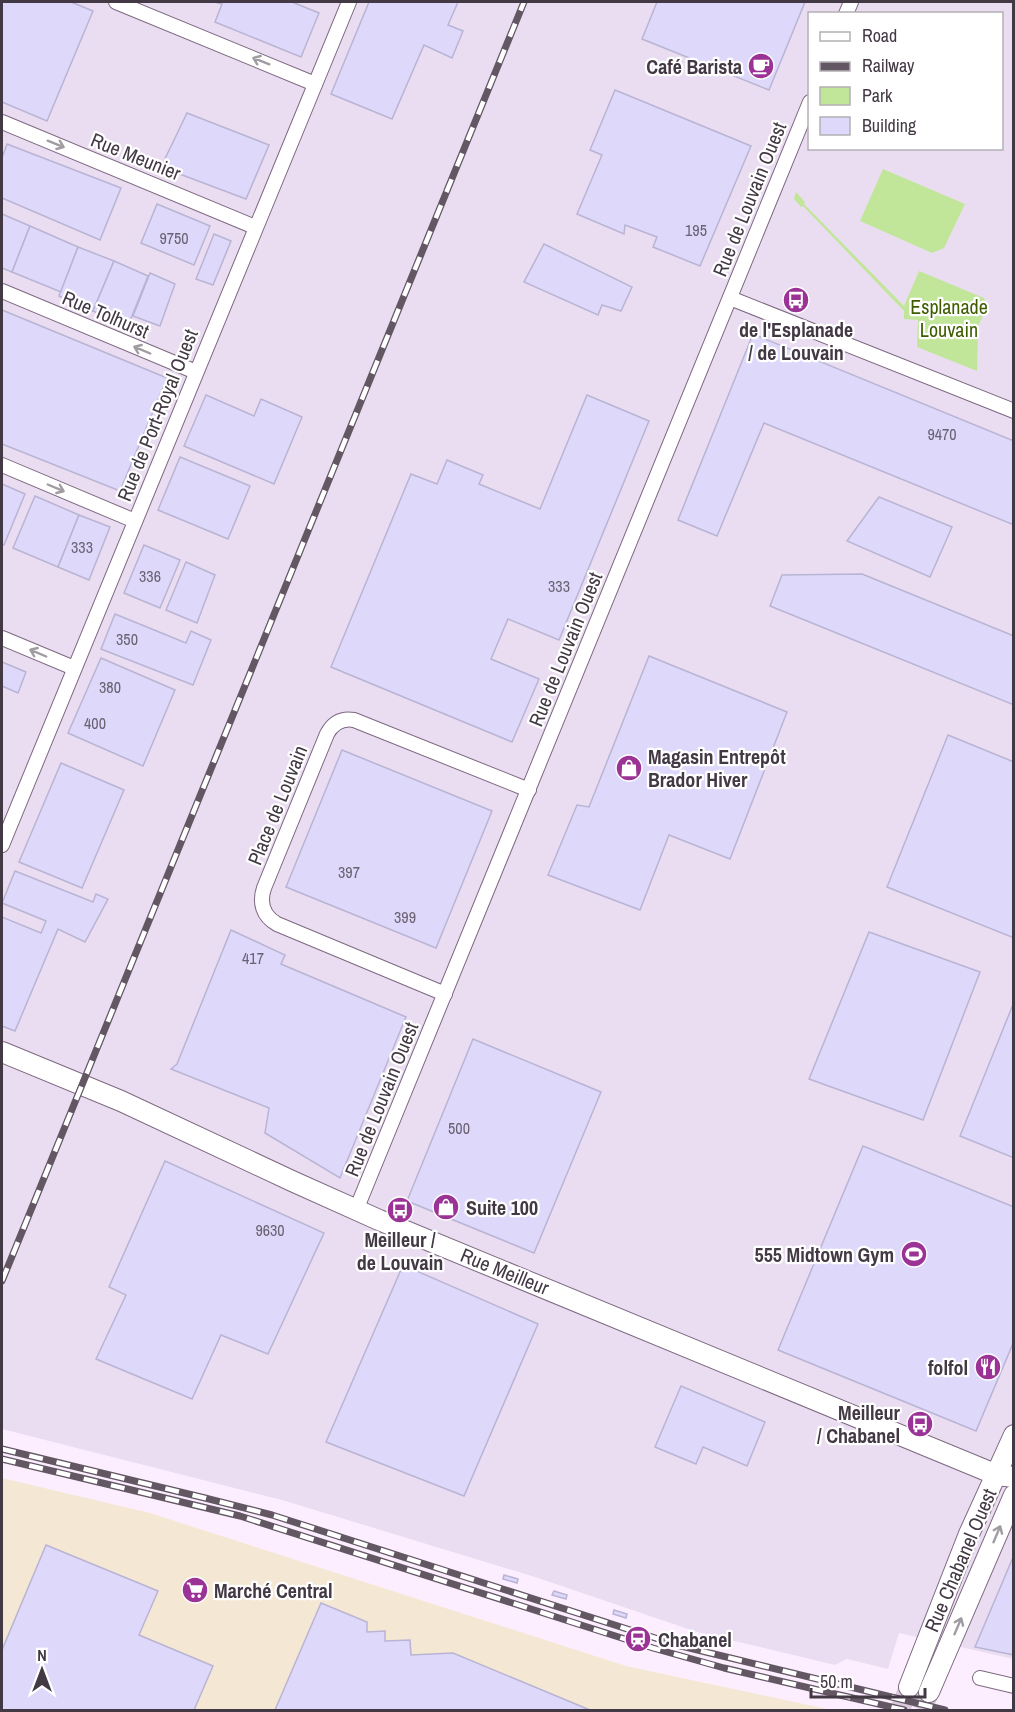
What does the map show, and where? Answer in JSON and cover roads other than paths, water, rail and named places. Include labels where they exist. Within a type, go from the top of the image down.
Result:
[{"type":"street","points":[[116,2],[315,84]]},
{"type":"street","name":"Rue de Port-Royal Ouest","points":[[2,844],[349,2]]},
{"type":"street","name":"Rue de Louvain Ouest","points":[[356,1210],[808,107]]},
{"type":"street","name":"Rue Meunier","points":[[2,122],[255,227]]},
{"type":"street","name":"Rue Tolhurst","points":[[2,291],[196,372]]},
{"type":"street","points":[[730,298],[1014,411]]},
{"type":"street","points":[[2,465],[135,521]]},
{"type":"street","points":[[2,638],[74,668]]},
{"type":"street","name":"Place de Louvain","points":[[445,994],[277,924],[264,912],[261,899],[264,888],[332,726],[344,720],[354,720],[528,790]]},
{"type":"street","name":"Rue Meilleur","points":[[2,1052],[113,1098],[356,1210],[1005,1476]]},
{"type":"street","name":"Rue Chabanel Ouest","points":[[909,1687],[983,1500],[1005,1476],[1014,1435]]},
{"type":"street","name":"Rue Chabanel Ouest","points":[[929,1692],[1014,1495]]},
{"type":"street","points":[[980,1678],[1014,1686]]},
{"type":"tunnel","points":[[900,1710],[909,1687]]},
{"type":"tunnel","points":[[922,1710],[929,1692]]},
{"type":"railway","points":[[2,1281],[524,2]]},
{"type":"railway","points":[[2,1449],[272,1515],[677,1645],[945,1710]]},
{"type":"railway","points":[[2,1459],[240,1516],[653,1648],[724,1668],[904,1710]]},
{"type":"place","name":"Café Barista","points":[[761,66]]},
{"type":"place","name":"de l'Esplanade / de Louvain","points":[[796,300]]},
{"type":"place","name":"Magasin Entrepôt Brador Hiver","points":[[629,768]]},
{"type":"place","name":"Suite 100","points":[[446,1207]]},
{"type":"place","name":"Meilleur / de Louvain","points":[[400,1210]]},
{"type":"place","name":"555 Midtown Gym","points":[[914,1254]]},
{"type":"place","name":"folfol","points":[[988,1367]]},
{"type":"place","name":"Meilleur / Chabanel","points":[[920,1424]]},
{"type":"place","name":"Marché Central","points":[[195,1590]]},
{"type":"place","name":"Chabanel","points":[[638,1639]]},
{"type":"park label","name":"Esplanade Louvain","points":[[949,318]]}]
